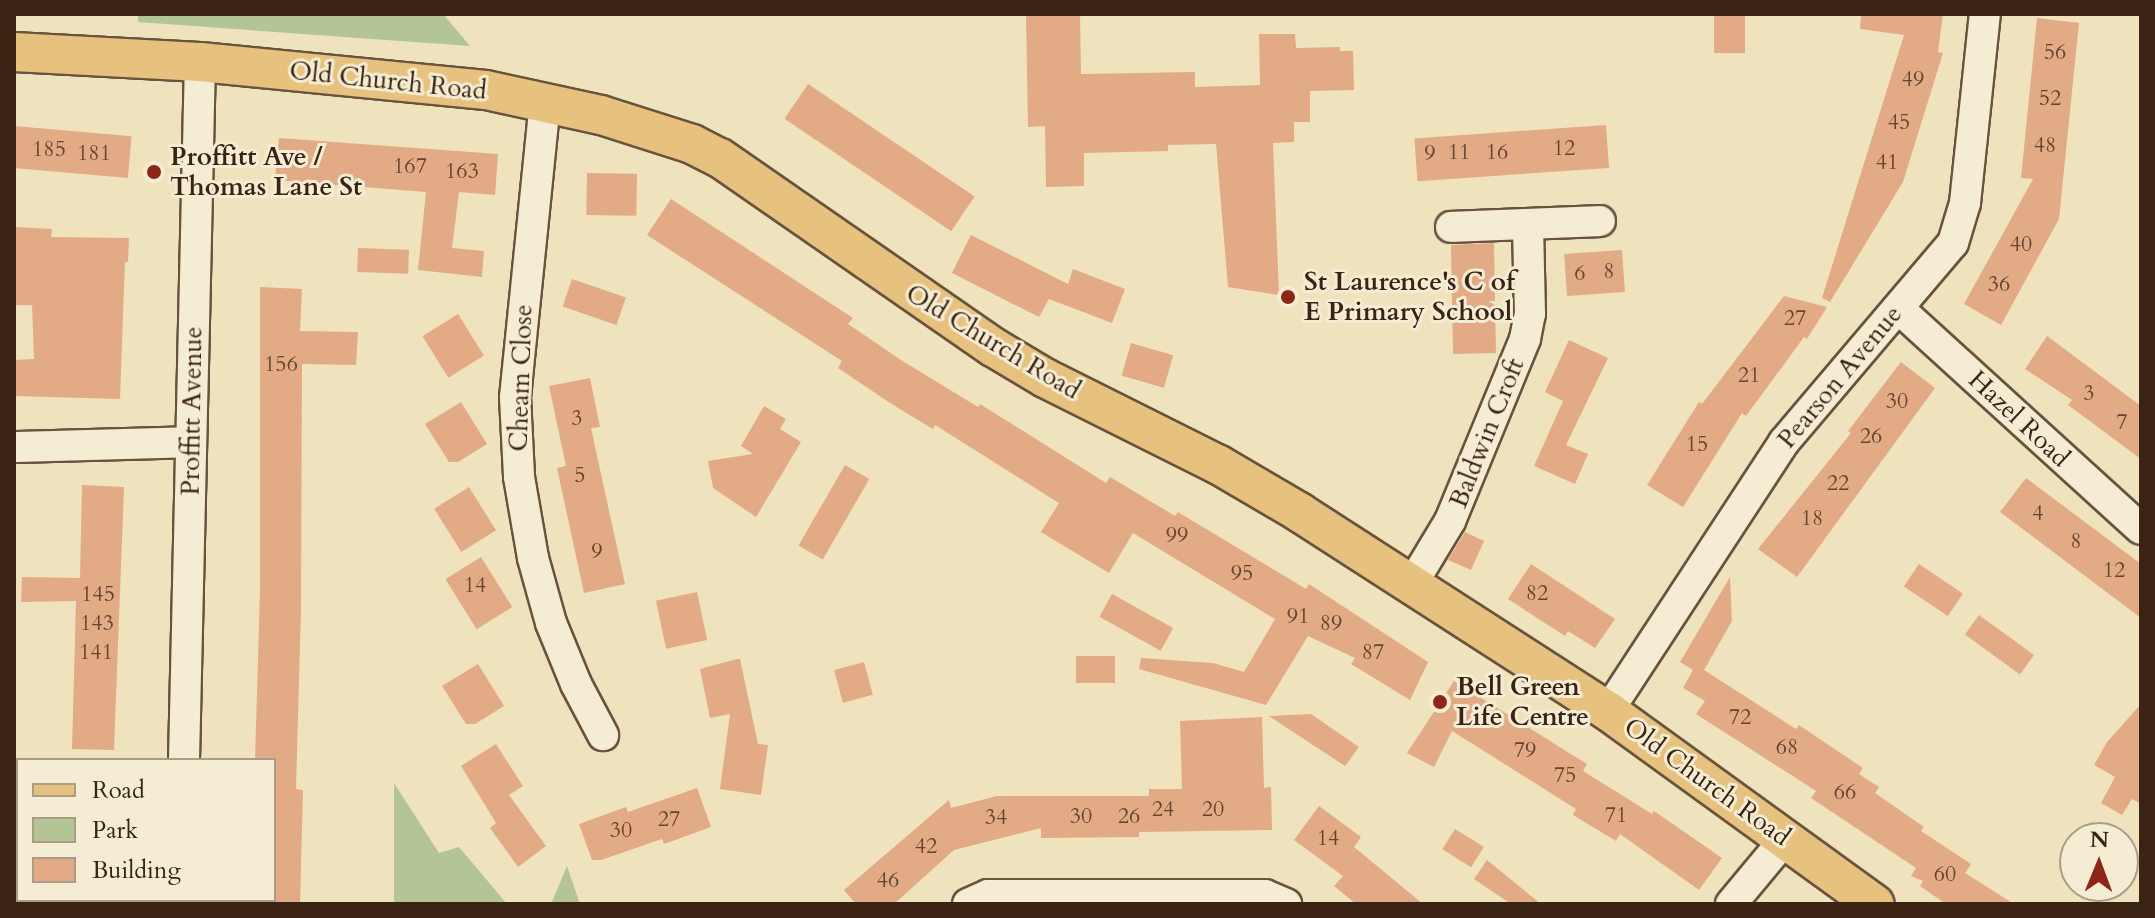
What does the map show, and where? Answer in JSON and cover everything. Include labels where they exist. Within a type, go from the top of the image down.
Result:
[{"type":"main road","name":"Old Church Road","points":[[14,52],[200,62],[435,83],[545,102],[654,130],[720,158],[993,347],[1045,378],[1255,484],[1412,584],[1608,711],[1875,904]]},
{"type":"street","name":"Pearson Avenue","points":[[1608,711],[1784,442],[1953,243],[1960,226],[1985,14]]},
{"type":"street","name":"Proffitt Avenue","points":[[184,758],[200,62]]},
{"type":"street","name":"Cheam Close","points":[[545,102],[516,382],[519,477],[533,558],[551,623],[576,684],[603,735]]},
{"type":"street","points":[[1451,227],[1600,221]]},
{"type":"street","name":"Baldwin Croft","points":[[1412,584],[1450,521],[1525,339],[1530,314],[1528,224]]},
{"type":"street","name":"Hazel Road","points":[[1898,308],[2141,529]]},
{"type":"street","points":[[14,447],[191,442]]},
{"type":"street","points":[[1731,904],[1786,838]]},
{"type":"street","points":[[968,904],[988,895],[1265,895],[1286,904]]},
{"type":"green space","points":[[138,14],[443,14],[470,46],[138,22]]},
{"type":"green space","points":[[394,783],[439,853],[459,847],[507,904],[394,904]]},
{"type":"green space","points":[[567,866],[580,904],[551,904]]},
{"type":"building","points":[[1026,14],[1080,14],[1081,74],[1195,72],[1195,87],[1260,85],[1259,34],[1295,34],[1296,48],[1340,47],[1340,51],[1353,51],[1354,90],[1310,91],[1310,122],[1294,122],[1294,142],[1273,143],[1279,295],[1228,287],[1216,144],[1168,145],[1168,151],[1084,153],[1084,186],[1046,187],[1045,126],[1028,127]]},
{"type":"building","points":[[1714,14],[1745,14],[1745,53],[1714,53]]},
{"type":"building","points":[[1861,14],[1943,14],[1938,52],[1943,53],[1903,182],[1830,302],[1822,298],[1904,35],[1860,29]]},
{"type":"building","points":[[2037,18],[2079,23],[2059,219],[2001,325],[1964,304],[2033,179],[2021,178]]},
{"type":"building","points":[[808,84],[975,196],[951,231],[785,119]]},
{"type":"building","points":[[1606,125],[1609,168],[1417,181],[1414,138]]},
{"type":"building","points":[[14,126],[132,136],[128,178],[14,168]]},
{"type":"building","points":[[279,138],[498,154],[495,195],[459,192],[452,248],[484,251],[482,277],[418,270],[426,192],[275,180]]},
{"type":"building","points":[[587,173],[637,174],[636,216],[586,215]]},
{"type":"building","points":[[671,199],[853,318],[848,324],[901,360],[978,407],[980,404],[1106,483],[1110,477],[1175,516],[1178,512],[1306,589],[1309,584],[1428,662],[1410,700],[1351,664],[1355,658],[1308,636],[1266,705],[1139,669],[1141,658],[1213,663],[1244,672],[1275,619],[1133,533],[1109,573],[1041,532],[1059,503],[935,425],[933,429],[890,403],[838,368],[842,361],[647,235]]},
{"type":"building","points":[[14,227],[52,229],[51,237],[129,238],[128,262],[125,262],[120,399],[14,396],[14,360],[34,359],[32,305],[14,305]]},
{"type":"building","points":[[971,235],[1068,284],[1073,269],[1125,289],[1112,323],[1049,299],[1039,317],[952,273]]},
{"type":"building","points":[[1494,243],[1495,301],[1488,301],[1495,305],[1496,353],[1453,354],[1451,245]]},
{"type":"building","points":[[358,248],[409,250],[408,274],[357,272]]},
{"type":"building","points":[[1622,250],[1625,292],[1567,296],[1564,254]]},
{"type":"building","points":[[572,279],[626,298],[616,325],[563,306]]},
{"type":"building","points":[[260,287],[302,289],[300,331],[358,332],[356,365],[302,364],[301,609],[296,789],[303,790],[300,904],[274,904],[276,758],[255,758],[260,591]]},
{"type":"building","points":[[1784,296],[1827,307],[1807,339],[1804,337],[1746,416],[1742,413],[1683,507],[1647,485],[1699,402],[1702,404]]},
{"type":"building","points":[[458,314],[484,356],[448,378],[422,336]]},
{"type":"building","points":[[2047,336],[2141,406],[2141,459],[2068,405],[2072,400],[2025,369]]},
{"type":"building","points":[[1569,340],[1608,358],[1566,445],[1588,454],[1575,484],[1534,466],[1563,401],[1545,392]]},
{"type":"building","points":[[1131,343],[1173,355],[1164,388],[1122,376]]},
{"type":"building","points":[[1901,362],[1935,388],[1797,577],[1758,549],[1851,433],[1848,431]]},
{"type":"building","points":[[590,378],[600,427],[591,428],[625,584],[584,593],[557,468],[566,466],[549,386]]},
{"type":"building","points":[[461,402],[487,444],[458,462],[449,462],[425,424]]},
{"type":"building","points":[[764,406],[786,419],[780,429],[801,442],[756,517],[713,488],[708,461],[753,454],[741,446]]},
{"type":"building","points":[[845,465],[869,479],[823,560],[798,546]]},
{"type":"building","points":[[2026,478],[2141,564],[2141,618],[2000,512]]},
{"type":"building","points":[[82,485],[124,487],[114,750],[72,749],[76,601],[21,602],[22,577],[80,578]]},
{"type":"building","points":[[469,487],[496,530],[461,552],[434,509]]},
{"type":"building","points":[[1465,532],[1484,541],[1471,570],[1448,560]]},
{"type":"building","points":[[481,557],[512,607],[477,629],[445,579]]},
{"type":"building","points":[[1531,564],[1615,619],[1595,648],[1568,631],[1565,636],[1508,599]]},
{"type":"building","points":[[1919,564],[1963,594],[1948,616],[1904,586]]},
{"type":"building","points":[[1730,577],[1732,621],[1704,670],[1796,729],[1799,725],[1863,768],[1859,774],[1879,787],[1875,793],[1924,827],[1921,831],[1971,864],[1965,873],[2014,904],[1946,904],[1920,886],[1923,881],[1911,876],[1916,868],[1811,798],[1816,791],[1696,714],[1705,701],[1683,688],[1693,670],[1680,662]]},
{"type":"building","points":[[697,592],[707,640],[666,649],[656,601]]},
{"type":"building","points":[[1112,594],[1173,628],[1161,651],[1099,617]]},
{"type":"building","points":[[1979,615],[2034,655],[2020,674],[1965,634]]},
{"type":"building","points":[[1076,656],[1115,656],[1115,683],[1076,683]]},
{"type":"building","points":[[740,659],[758,744],[768,745],[761,795],[720,789],[730,714],[710,718],[700,669]]},
{"type":"building","points":[[864,662],[873,695],[843,703],[834,670]]},
{"type":"building","points":[[478,664],[504,706],[475,724],[466,724],[442,686]]},
{"type":"building","points":[[1454,681],[1587,764],[1583,771],[1652,814],[1654,811],[1722,858],[1699,890],[1620,834],[1616,841],[1573,815],[1576,809],[1452,731],[1434,767],[1407,753]]},
{"type":"building","points":[[2141,704],[2141,804],[2132,799],[2122,815],[2101,803],[2115,777],[2094,765],[2107,742]]},
{"type":"building","points":[[1311,714],[1359,747],[1345,766],[1269,716]]},
{"type":"building","points":[[1262,717],[1264,788],[1271,787],[1272,830],[1139,832],[1139,837],[1041,838],[1041,828],[954,850],[894,904],[856,904],[844,890],[949,800],[951,808],[997,796],[1149,796],[1149,789],[1182,789],[1180,721]]},
{"type":"building","points":[[496,744],[523,786],[509,795],[546,846],[518,867],[490,828],[496,823],[461,766]]},
{"type":"building","points":[[697,788],[711,827],[664,844],[662,839],[601,860],[592,860],[579,824],[626,807],[628,812]]},
{"type":"building","points":[[1319,806],[1361,837],[1354,847],[1423,904],[1356,904],[1334,886],[1343,876],[1294,840]]},
{"type":"building","points":[[1455,829],[1484,847],[1471,867],[1442,849]]},
{"type":"building","points":[[1487,860],[1541,904],[1511,904],[1474,879]]},
{"type":"place","name":"Proffitt Ave / Thomas Lane St","points":[[154,172]]},
{"type":"place","name":"St Laurence's C of E Primary School","points":[[1288,297]]},
{"type":"place","name":"Bell Green Life Centre","points":[[1440,702]]}]
